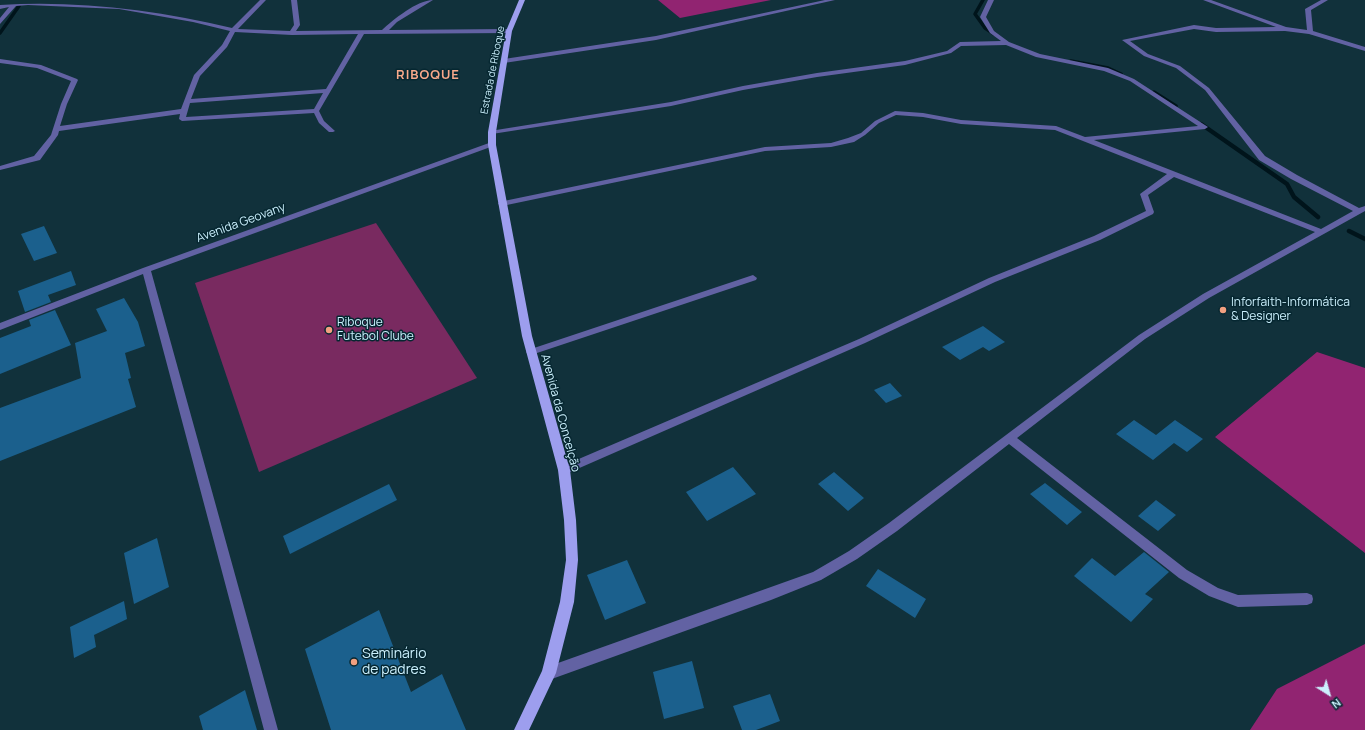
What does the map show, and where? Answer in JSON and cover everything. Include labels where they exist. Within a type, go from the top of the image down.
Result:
[{"type":"main road","name":"Estrada de Riboque","points":[[492,145],[492,132],[509,31],[522,0]]},
{"type":"main road","name":"Avenida da Concelção","points":[[492,145],[531,352],[564,470],[570,520],[572,560],[567,602],[549,673],[521,730]]},
{"type":"street","points":[[262,0],[232,30],[225,46],[197,75],[182,119],[316,111]]},
{"type":"street","points":[[292,33],[297,25],[294,0]]},
{"type":"street","points":[[383,33],[395,21],[430,0]]},
{"type":"street","points":[[504,61],[656,38],[832,0]]},
{"type":"street","points":[[991,0],[984,16],[992,32],[1007,43],[1038,56],[1106,68],[1132,80],[1205,127],[1084,139]]},
{"type":"street","points":[[1206,0],[1285,29]]},
{"type":"street","points":[[1310,32],[1308,9],[1325,0]]},
{"type":"street","points":[[0,7],[30,1],[119,7],[193,20],[232,30],[292,33],[509,31]]},
{"type":"street","points":[[0,22],[14,5]]},
{"type":"street","points":[[1362,209],[1262,158],[1207,89],[1178,67],[1146,55],[1125,40],[1194,27],[1216,30],[1285,29],[1310,32],[1365,49]]},
{"type":"street","points":[[316,111],[362,33]]},
{"type":"street","points":[[492,132],[670,104],[743,88],[817,75],[905,63],[949,52],[960,44],[1007,43]]},
{"type":"street","points":[[0,61],[12,61],[52,69],[75,80],[64,104],[54,135],[37,158],[0,168]]},
{"type":"street","points":[[187,101],[328,91]]},
{"type":"street","points":[[316,111],[321,122],[331,131]]},
{"type":"street","points":[[56,129],[185,112]]},
{"type":"street","points":[[502,204],[765,149],[831,145],[852,140],[863,134],[877,122],[895,114],[923,115],[961,122],[1056,128],[1321,232]]},
{"type":"street","name":"Avenida Geovany","points":[[0,327],[146,270],[492,145]]},
{"type":"street","points":[[564,470],[862,341],[992,280],[1097,238],[1150,212],[1144,194],[1174,174]]},
{"type":"street","points":[[549,673],[771,594],[817,576],[853,555],[881,535],[1142,337],[1206,296],[1362,209]]},
{"type":"street","points":[[146,270],[271,730]]},
{"type":"street","points":[[531,352],[753,278]]},
{"type":"street","points":[[1009,438],[1183,574],[1214,592],[1238,601],[1307,599]]},
{"type":"shaded area","points":[[658,0],[771,0],[680,18]]},
{"type":"shaded area","name":"Riboque Futebol Clube","points":[[376,223],[477,378],[259,472],[195,283]]},
{"type":"shaded area","points":[[1317,352],[1365,368],[1365,553],[1215,437]]},
{"type":"shaded area","points":[[1365,644],[1365,730],[1250,730],[1277,689]]},
{"type":"building","points":[[44,226],[57,253],[34,261],[21,234]]},
{"type":"building","points":[[71,271],[76,285],[48,295],[51,302],[25,312],[18,291]]},
{"type":"building","points":[[124,298],[138,322],[145,346],[125,353],[131,378],[128,379],[136,407],[0,461],[0,408],[81,378],[75,343],[107,331],[96,309]]},
{"type":"building","points":[[55,310],[71,345],[0,374],[0,338],[31,326],[29,320]]},
{"type":"building","points":[[983,326],[1005,342],[989,351],[983,347],[960,360],[942,347]]},
{"type":"building","points":[[890,383],[902,396],[886,403],[874,390]]},
{"type":"building","points":[[1134,420],[1156,435],[1175,420],[1203,439],[1187,452],[1174,443],[1153,460],[1116,434]]},
{"type":"building","points":[[733,467],[756,494],[707,521],[686,492]]},
{"type":"building","points":[[834,472],[864,498],[848,511],[818,484]]},
{"type":"building","points":[[1045,483],[1082,512],[1067,525],[1030,494]]},
{"type":"building","points":[[389,484],[397,500],[290,554],[283,536]]},
{"type":"building","points":[[1156,500],[1176,515],[1158,531],[1138,516]]},
{"type":"building","points":[[157,538],[169,587],[134,604],[124,553]]},
{"type":"building","points":[[1144,552],[1169,572],[1145,594],[1153,599],[1131,622],[1074,576],[1092,558],[1115,576]]},
{"type":"building","points":[[627,560],[646,603],[605,620],[587,575]]},
{"type":"building","points":[[878,569],[926,599],[915,618],[866,586]]},
{"type":"building","points":[[124,601],[127,619],[94,635],[96,647],[74,658],[70,627]]},
{"type":"building","name":"Seminário de padres","points":[[379,610],[411,692],[442,674],[466,730],[331,730],[305,649]]},
{"type":"building","points":[[692,661],[704,708],[664,719],[653,672]]},
{"type":"building","points":[[245,690],[257,730],[203,730],[199,716]]},
{"type":"building","points":[[770,694],[780,721],[756,730],[742,730],[733,706]]},
{"type":"waterway","points":[[983,0],[975,14],[985,28],[994,34]]},
{"type":"waterway","points":[[0,33],[19,6]]},
{"type":"waterway","points":[[1071,61],[1108,68],[1121,74]]},
{"type":"waterway","points":[[1154,92],[1176,106]]},
{"type":"waterway","points":[[1201,124],[1287,184],[1294,197],[1318,217]]},
{"type":"waterway","points":[[1349,231],[1365,239]]},
{"type":"place","name":"Inforfaith-Informática & Designer","points":[[1223,310]]},
{"type":"place","name":"Riboque Futebol Clube","points":[[329,330]]},
{"type":"place","name":"Seminário de padres","points":[[354,662]]},
{"type":"district","name":"RIBOQUE","points":[[428,75]]}]
